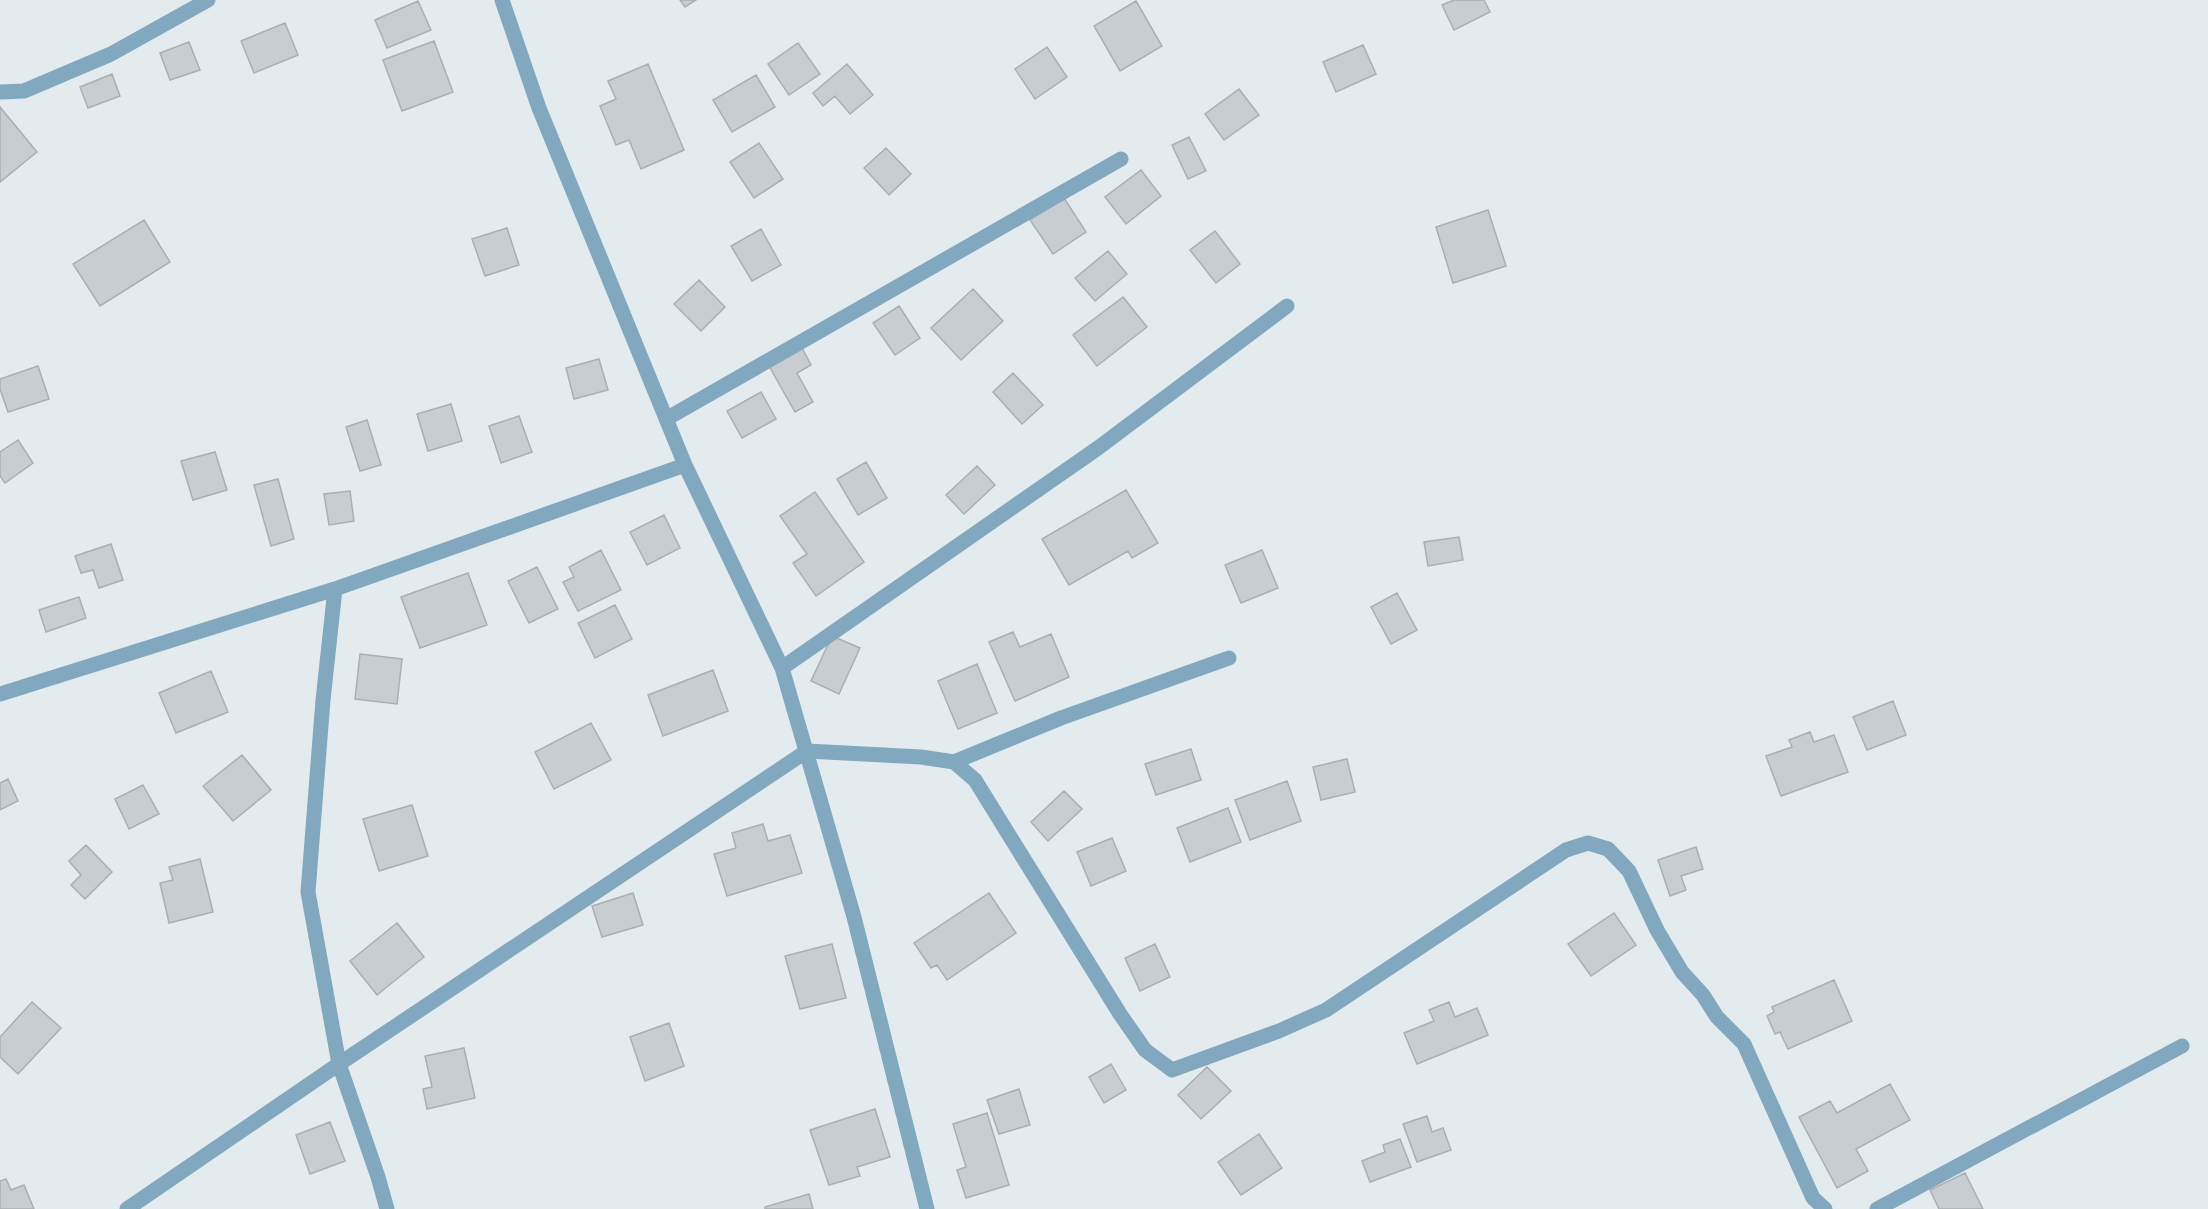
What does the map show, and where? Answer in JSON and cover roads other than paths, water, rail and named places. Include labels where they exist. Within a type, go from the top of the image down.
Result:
[{"type":"street","points":[[0,92],[24,91],[111,54],[208,0]]},
{"type":"street","points":[[502,0],[539,108],[685,465],[782,668],[854,916],[927,1209]]},
{"type":"street","points":[[666,419],[1120,159]]},
{"type":"street","points":[[782,668],[1098,448],[1287,306]]},
{"type":"street","points":[[0,694],[335,589],[685,465]]},
{"type":"street","points":[[335,589],[323,699],[308,891],[339,1064],[387,1209]]},
{"type":"street","points":[[127,1209],[339,1064],[807,751],[921,757],[954,762],[1061,718],[1229,658]]},
{"type":"street","points":[[954,762],[975,780],[1069,934],[1145,1050],[1172,1070],[1279,1031],[1326,1010],[1566,850],[1588,843],[1608,849],[1629,871],[1657,930],[1682,972],[1703,995],[1717,1017],[1744,1044],[1813,1198],[1825,1209]]},
{"type":"street","points":[[1877,1209],[2182,1046]]}]
